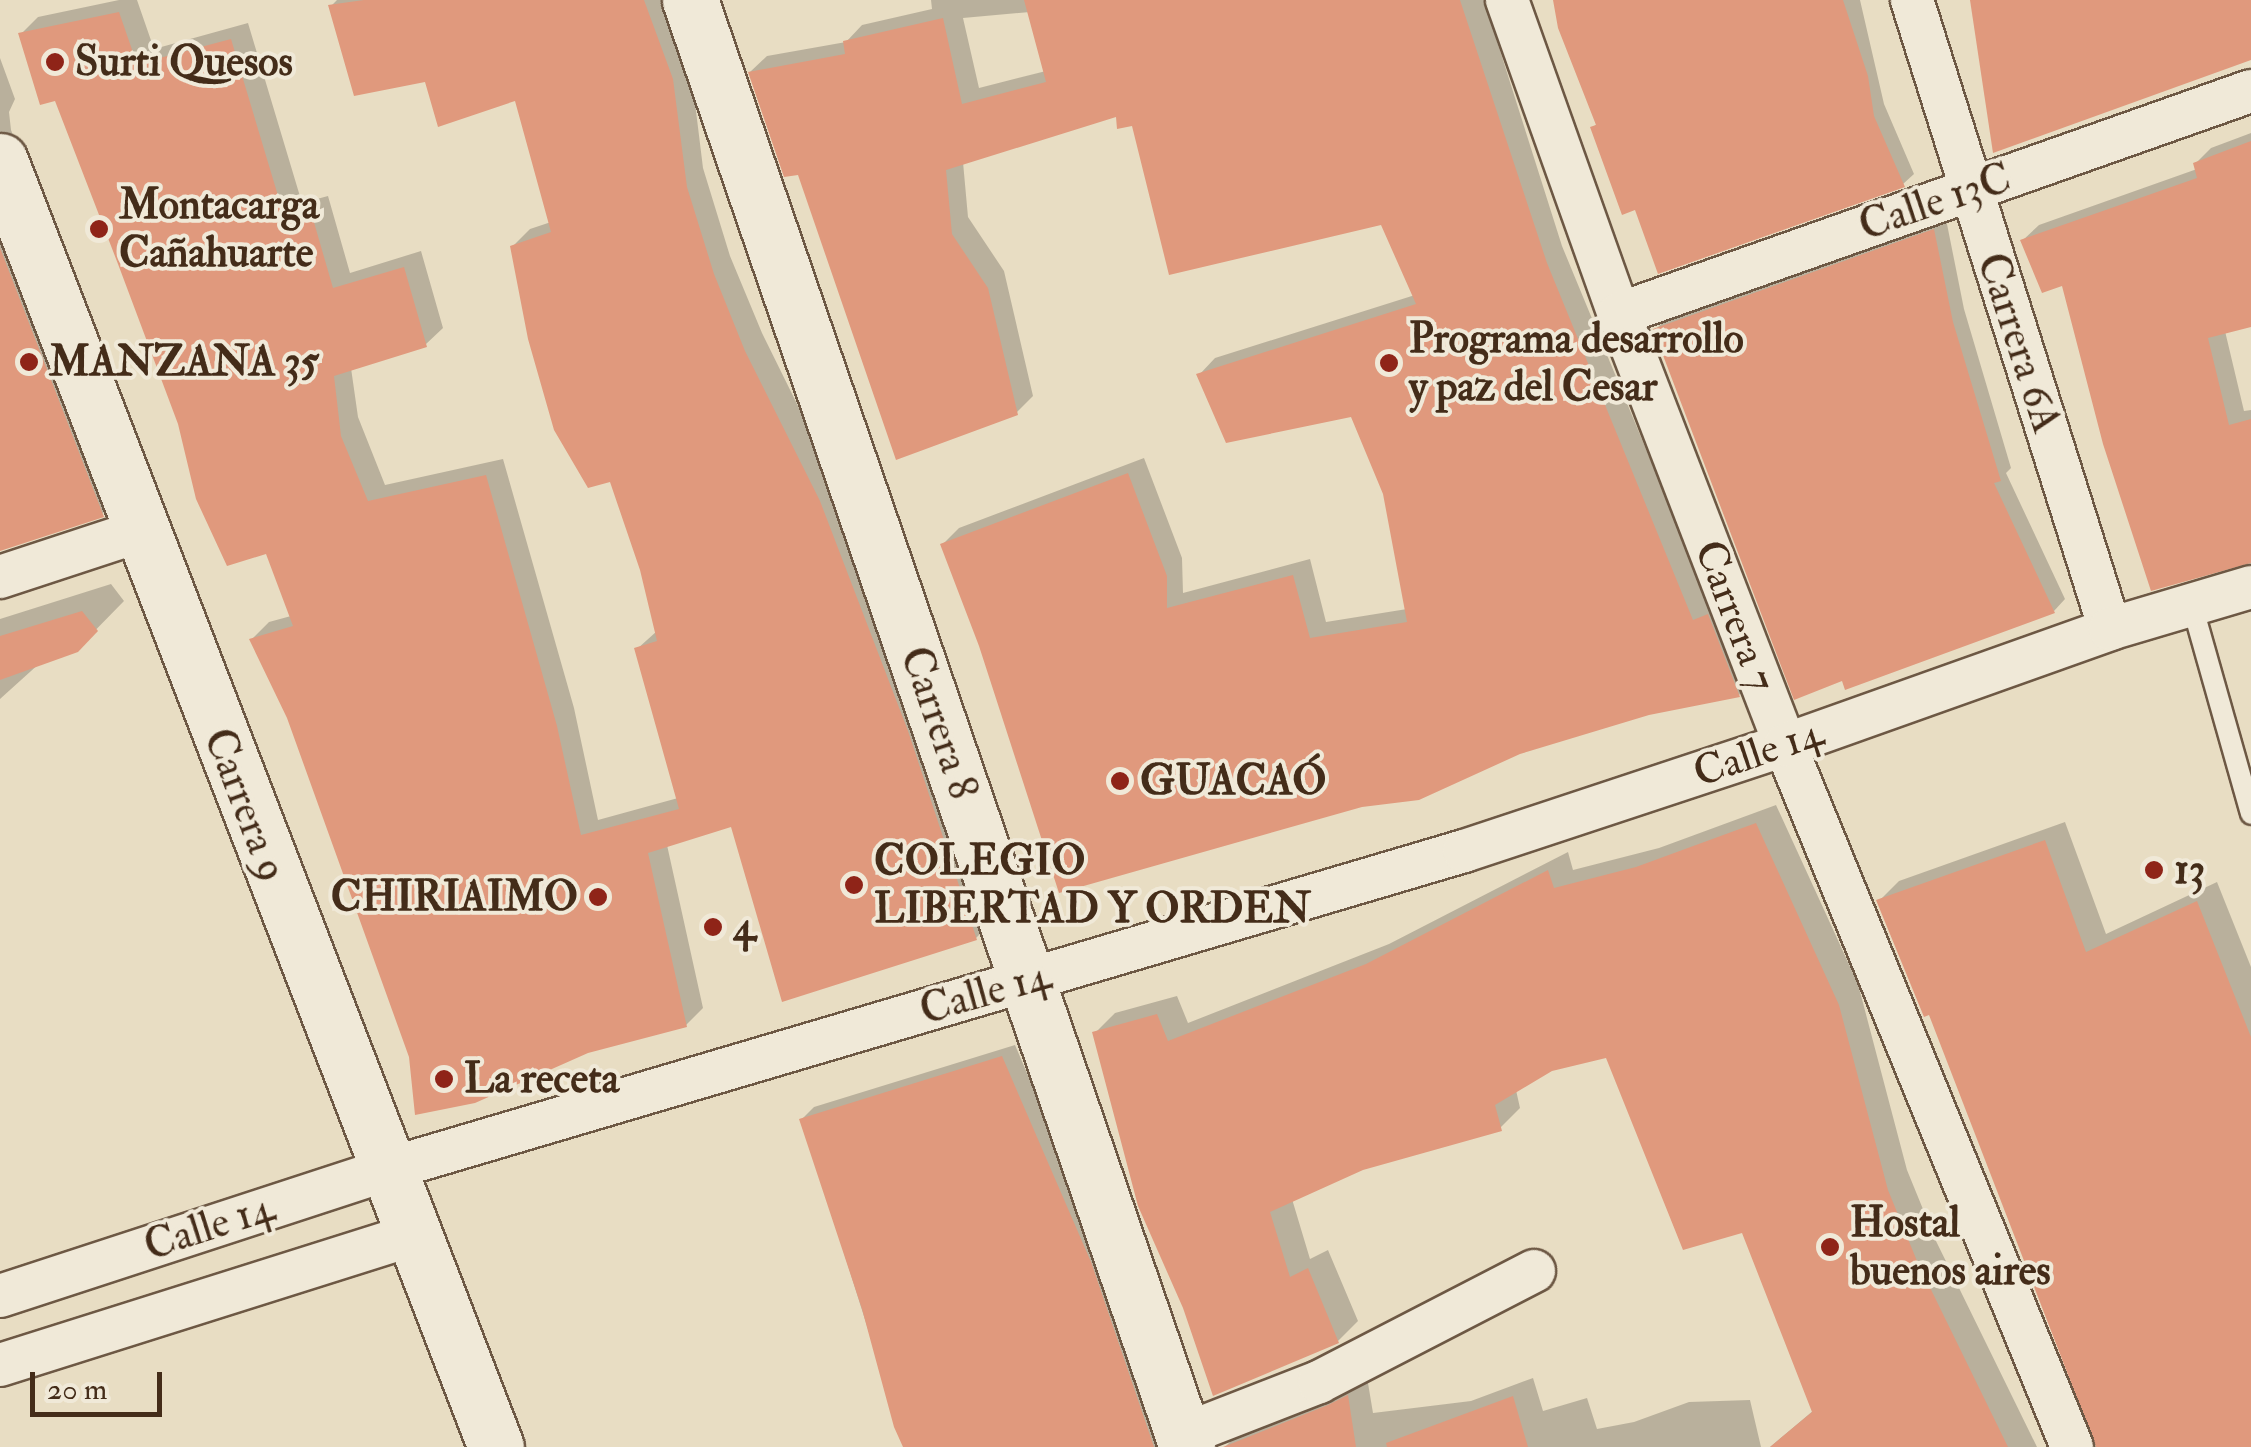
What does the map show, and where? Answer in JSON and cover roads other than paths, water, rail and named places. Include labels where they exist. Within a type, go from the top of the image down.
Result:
[{"type":"street","name":"Carrera 8","points":[[690,0],[1185,1441]]},
{"type":"street","name":"Carrera 7","points":[[1507,0],[1619,314],[1785,746],[2072,1447]]},
{"type":"street","name":"Carrera 6A","points":[[1912,0],[2110,629]]},
{"type":"street","name":"Calle 13C","points":[[1619,314],[2251,91]]},
{"type":"street","name":"Carrera 9","points":[[0,161],[496,1447]]},
{"type":"street","points":[[0,578],[140,530]]},
{"type":"street","name":"Calle 14","points":[[0,1296],[386,1170],[1464,850],[1785,746],[2110,629],[2251,587]]},
{"type":"street","points":[[0,1364],[412,1235]]},
{"type":"street","points":[[1185,1441],[1320,1382],[1534,1271]]},
{"type":"lane","points":[[2192,605],[2251,814]]},
{"type":"place","name":"Surti Quesos","points":[[55,62]]},
{"type":"place","name":"Montacarga Cañahuarte","points":[[99,229]]},
{"type":"place","name":"MANZANA 35","points":[[29,362]]},
{"type":"place","name":"Programa desarrollo y paz del Cesar","points":[[1389,363]]},
{"type":"place","name":"GUACAÓ","points":[[1120,781]]},
{"type":"place","name":"13","points":[[2154,870]]},
{"type":"place","name":"COLEGIO LIBERTAD Y ORDEN","points":[[854,885]]},
{"type":"place","name":"CHIRIAIMO","points":[[598,897]]},
{"type":"place","name":"4","points":[[713,927]]},
{"type":"place","name":"La receta","points":[[444,1079]]},
{"type":"place","name":"Hostal buenos aires","points":[[1830,1247]]}]
